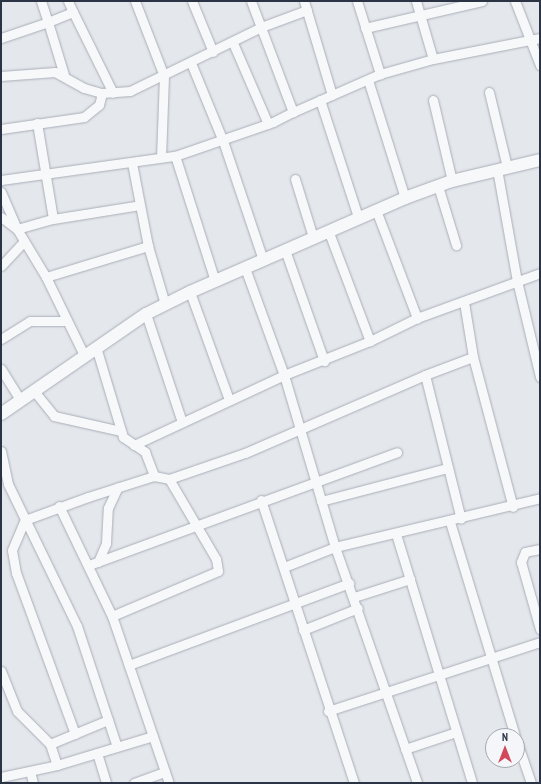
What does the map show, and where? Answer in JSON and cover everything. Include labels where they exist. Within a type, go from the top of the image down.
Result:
[{"type":"street","points":[[41,1],[64,75]]},
{"type":"street","points":[[68,1],[113,93]]},
{"type":"street","points":[[135,1],[164,76],[161,157]]},
{"type":"street","points":[[192,1],[213,52]]},
{"type":"street","points":[[251,1],[293,112]]},
{"type":"street","points":[[357,1],[380,74]]},
{"type":"street","points":[[416,1],[433,59]]},
{"type":"street","points":[[366,28],[420,14],[482,1]]},
{"type":"street","points":[[515,1],[536,39],[540,65]]},
{"type":"street","points":[[1,76],[55,72],[64,75],[84,88],[102,93],[130,91],[233,43],[261,27],[306,5],[332,95]]},
{"type":"street","points":[[1,38],[73,12]]},
{"type":"street","points":[[1,180],[174,156],[223,141],[268,124],[380,74],[433,59],[536,39]]},
{"type":"street","points":[[233,43],[268,124]]},
{"type":"street","points":[[191,63],[223,141],[263,260]]},
{"type":"street","points":[[368,80],[404,198]]},
{"type":"street","points":[[489,92],[502,168],[517,281],[540,377]]},
{"type":"street","points":[[1,129],[84,117],[99,105],[102,93]]},
{"type":"street","points":[[320,100],[358,217]]},
{"type":"street","points":[[433,100],[452,181]]},
{"type":"street","points":[[37,123],[48,173],[53,219]]},
{"type":"street","points":[[174,156],[215,281]]},
{"type":"street","points":[[1,414],[84,355],[146,314],[190,292],[328,230],[404,198],[452,181],[540,160]]},
{"type":"street","points":[[132,163],[148,246],[165,304]]},
{"type":"street","points":[[295,178],[313,237]]},
{"type":"street","points":[[438,186],[456,245]]},
{"type":"street","points":[[1,192],[17,229],[46,277],[84,355]]},
{"type":"street","points":[[17,229],[53,219],[140,205]]},
{"type":"street","points":[[376,210],[417,318]]},
{"type":"street","points":[[1,217],[17,229]]},
{"type":"street","points":[[328,230],[370,342]]},
{"type":"street","points":[[1,266],[24,241]]},
{"type":"street","points":[[46,277],[148,246]]},
{"type":"street","points":[[285,250],[324,360]]},
{"type":"street","points":[[244,268],[284,375],[298,430],[335,547],[358,608],[385,694],[417,783]]},
{"type":"street","points":[[134,445],[284,375],[370,342],[417,318],[540,273]]},
{"type":"street","points":[[190,292],[229,400]]},
{"type":"street","points":[[464,302],[473,357],[513,507]]},
{"type":"street","points":[[146,314],[182,422]]},
{"type":"street","points":[[1,339],[30,321],[67,321]]},
{"type":"street","points":[[96,347],[126,441],[145,452],[154,476]]},
{"type":"street","points":[[75,734],[16,573],[12,550],[25,520],[59,506],[154,476],[169,479],[245,453],[425,375],[473,357]]},
{"type":"street","points":[[1,369],[20,400]]},
{"type":"street","points":[[425,375],[461,519]]},
{"type":"street","points":[[34,391],[54,416],[122,431]]},
{"type":"street","points":[[1,452],[4,486],[25,520],[77,626],[117,747]]},
{"type":"street","points":[[89,565],[314,480],[397,452]]},
{"type":"street","points":[[321,502],[448,468]]},
{"type":"street","points":[[112,616],[218,571],[216,559],[169,479]]},
{"type":"street","points":[[98,562],[106,543],[108,508],[118,487]]},
{"type":"street","points":[[284,567],[335,547],[513,507],[540,498]]},
{"type":"street","points":[[261,500],[296,604],[328,711],[354,783]]},
{"type":"street","points":[[59,506],[89,565],[112,616],[169,783]]},
{"type":"street","points":[[450,522],[489,659],[512,728]]},
{"type":"street","points":[[396,534],[438,677],[472,783]]},
{"type":"street","points":[[540,549],[525,552],[521,562],[540,629]]},
{"type":"street","points":[[354,597],[410,579]]},
{"type":"street","points":[[129,665],[349,583]]},
{"type":"street","points":[[303,630],[358,608]]},
{"type":"street","points":[[328,711],[438,677],[540,642]]},
{"type":"street","points":[[1,671],[4,693],[21,718],[50,744],[57,766]]},
{"type":"street","points":[[50,744],[108,720]]},
{"type":"street","points":[[405,749],[456,732]]},
{"type":"street","points":[[1,777],[57,766],[153,736]]},
{"type":"street","points":[[97,753],[106,783]]},
{"type":"street","points":[[525,765],[531,783]]},
{"type":"street","points":[[30,771],[33,783]]},
{"type":"street","points":[[138,783],[165,772]]}]
